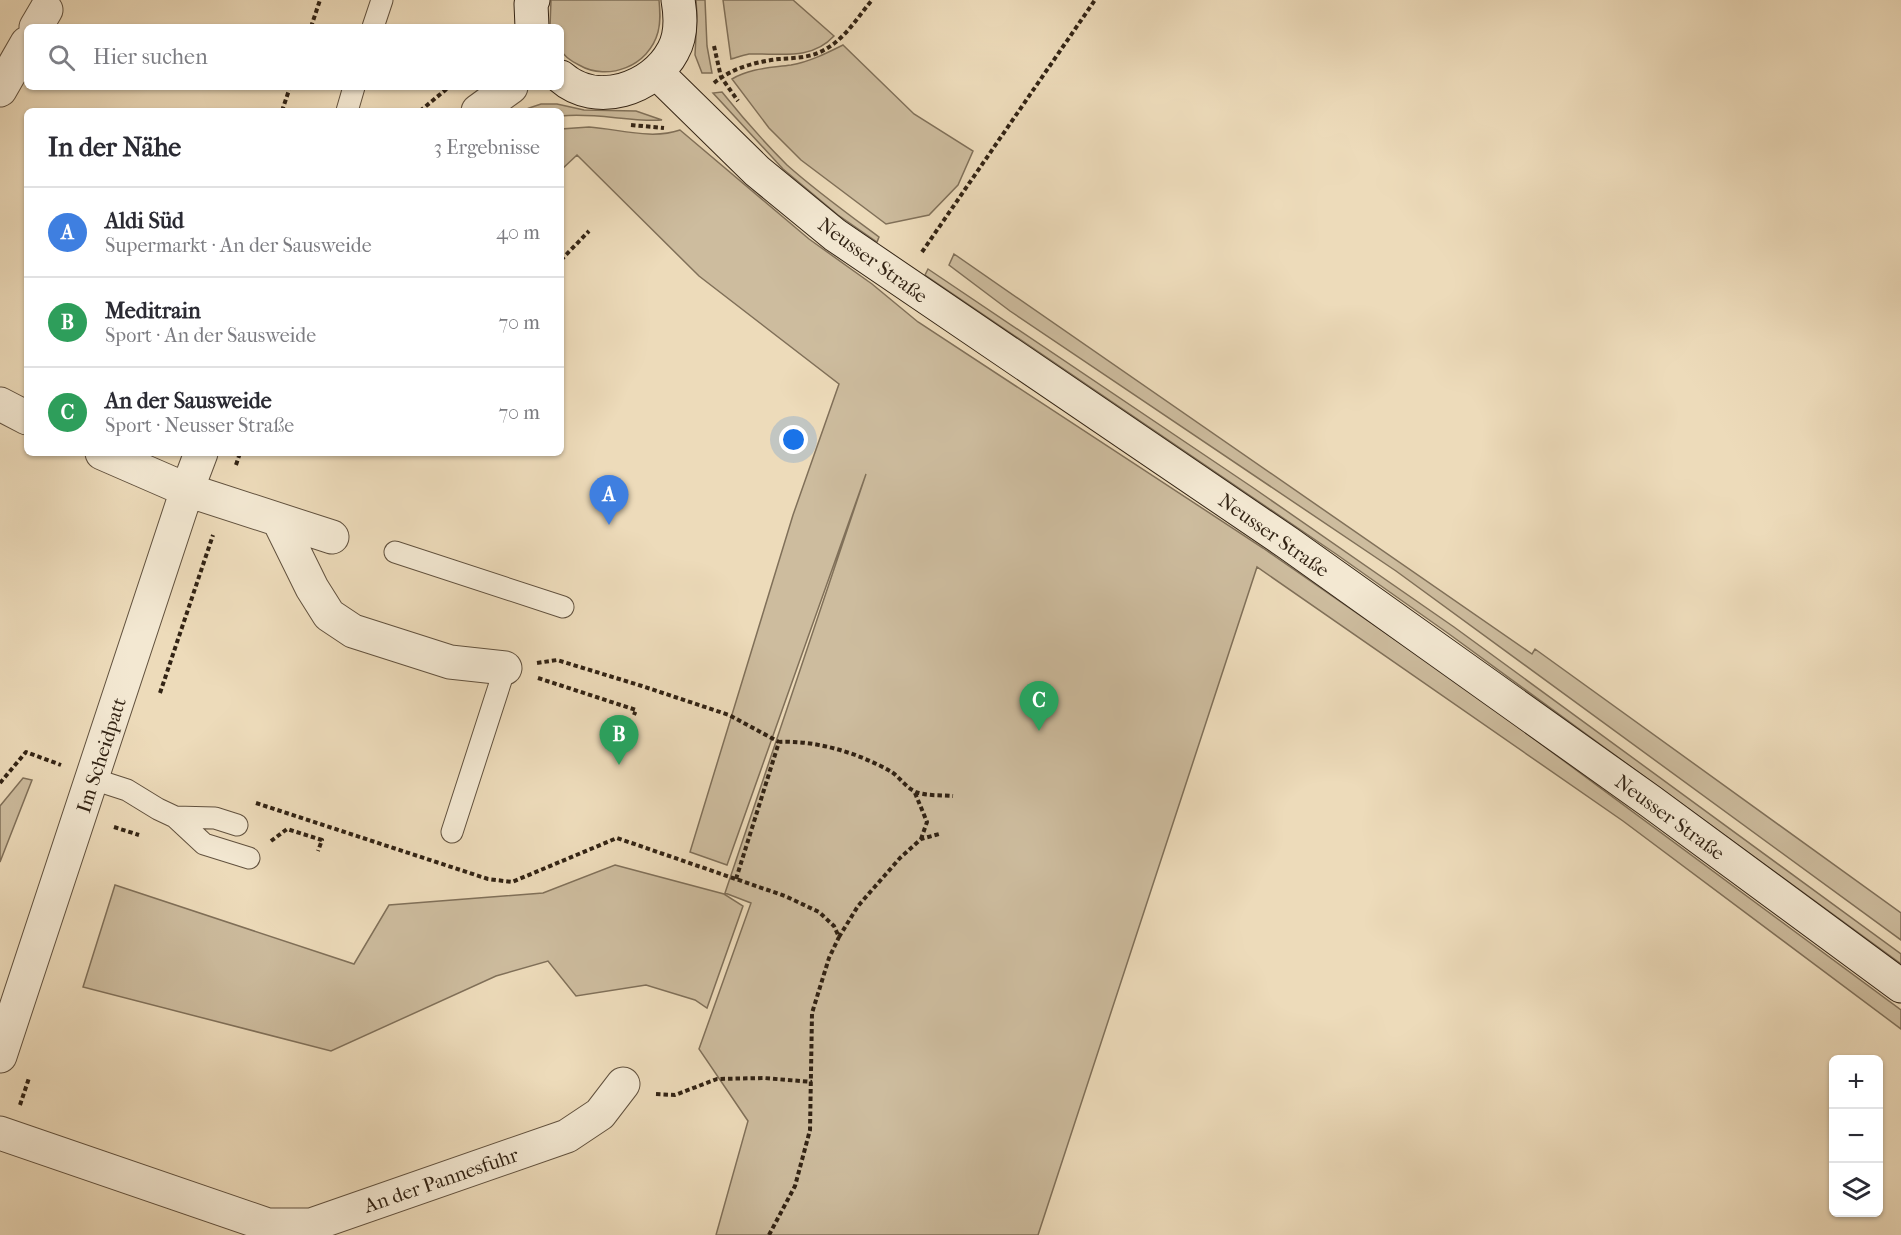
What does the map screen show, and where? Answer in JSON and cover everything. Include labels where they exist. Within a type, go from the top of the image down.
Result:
[{"type":"street","points":[[532,24],[533,0]]},
{"type":"street","points":[[564,80],[598,93],[630,89],[657,73],[674,50],[681,22],[678,0]]},
{"type":"street","points":[[0,90],[24,48]]},
{"type":"street","name":"Neusser Straße","points":[[657,73],[757,171],[835,235],[911,289],[1288,543],[1650,801],[1901,986]]},
{"type":"street","points":[[482,108],[507,90]]},
{"type":"street","points":[[0,404],[24,416]]},
{"type":"street","points":[[109,456],[187,490],[332,537]]},
{"type":"street","name":"Im Scheidpatt","points":[[0,1056],[200,456]]},
{"type":"street","points":[[279,520],[312,588],[328,615],[353,631],[450,662],[506,668]]},
{"type":"street","name":"An der Pannesfuhr","points":[[0,1133],[268,1225],[311,1225],[567,1137],[600,1114],[623,1084]]},
{"type":"lane","points":[[374,24],[382,0]]},
{"type":"lane","points":[[348,108],[353,90]]},
{"type":"lane","points":[[395,552],[563,607]]},
{"type":"lane","points":[[452,832],[506,668]]},
{"type":"lane","points":[[93,779],[127,790],[176,817],[204,844],[249,858]]},
{"type":"lane","points":[[176,817],[215,818],[237,825]]},
{"type":"path","points":[[312,24],[320,0]]},
{"type":"path","points":[[721,77],[753,63],[801,58],[822,51],[842,39],[872,0]]},
{"type":"path","points":[[919,256],[1095,0]]},
{"type":"path","points":[[283,108],[290,90]]},
{"type":"path","points":[[424,108],[445,90]]},
{"type":"path","points":[[564,257],[589,231]]},
{"type":"path","points":[[506,668],[557,660],[729,715],[779,742],[795,741],[829,747],[870,761],[893,772],[915,792],[927,822],[921,839],[880,879],[858,906],[829,958],[812,1013],[810,1130],[795,1186],[769,1235]]},
{"type":"path","points":[[506,668],[636,710],[634,715]]},
{"type":"path","points":[[736,879],[779,742]]},
{"type":"path","points":[[0,783],[26,752],[93,779]]},
{"type":"path","points":[[915,792],[953,796]]},
{"type":"path","points":[[254,802],[488,879],[512,882],[617,838],[785,896],[819,912],[834,926],[839,937]]},
{"type":"path","points":[[114,828],[139,835]]},
{"type":"path","points":[[249,858],[285,829],[322,840],[318,851]]},
{"type":"path","points":[[921,839],[939,834]]},
{"type":"path","points":[[623,1084],[662,1095],[675,1095],[717,1079],[764,1078],[812,1082]]},
{"type":"shaded area","points":[[551,0],[659,0],[660,20],[653,44],[637,62],[614,71],[590,70],[571,61],[564,55],[564,24],[550,24]]},
{"type":"shaded area","points":[[696,0],[705,0],[707,46],[712,73],[702,73],[695,55]]},
{"type":"shaded area","points":[[723,0],[793,0],[834,36],[825,44],[805,52],[749,54],[731,59]]},
{"type":"shaded area","points":[[843,45],[914,114],[973,151],[958,185],[929,215],[886,224],[801,160],[769,128],[732,79],[753,71],[804,62]]},
{"type":"shaded area","points":[[722,92],[787,165],[879,237],[877,242],[838,215],[783,169],[713,93]]},
{"type":"shaded area","points":[[541,104],[557,104],[584,110],[636,111],[662,120],[564,116],[564,108],[529,108]]},
{"type":"shaded area","points":[[589,127],[646,134],[680,130],[809,239],[872,284],[918,322],[1263,548],[1472,693],[1901,1010],[1901,1029],[1623,821],[1257,567],[1038,1235],[716,1235],[748,1121],[699,1049],[751,903],[725,893],[866,474],[727,865],[690,852],[793,515],[839,384],[699,276],[577,155],[564,167],[564,129]]},
{"type":"shaded area","points":[[954,254],[1532,654],[1535,649],[1901,913],[1901,940],[1396,571],[1010,311],[949,265]]},
{"type":"shaded area","points":[[928,269],[1252,487],[1454,627],[1901,954],[1901,964],[1336,554],[925,275]]},
{"type":"shaded area","points":[[23,778],[32,780],[0,862],[0,806]]},
{"type":"shaded area","points":[[615,865],[724,894],[743,906],[707,1008],[695,1000],[646,985],[576,996],[548,961],[496,976],[331,1051],[83,987],[115,885],[354,964],[389,905],[543,893]]},
{"type":"place","name":"Aldi Süd","points":[[609,525]]},
{"type":"place","name":"An der Sausweide","points":[[1039,731]]},
{"type":"place","name":"Meditrain","points":[[619,765]]}]
